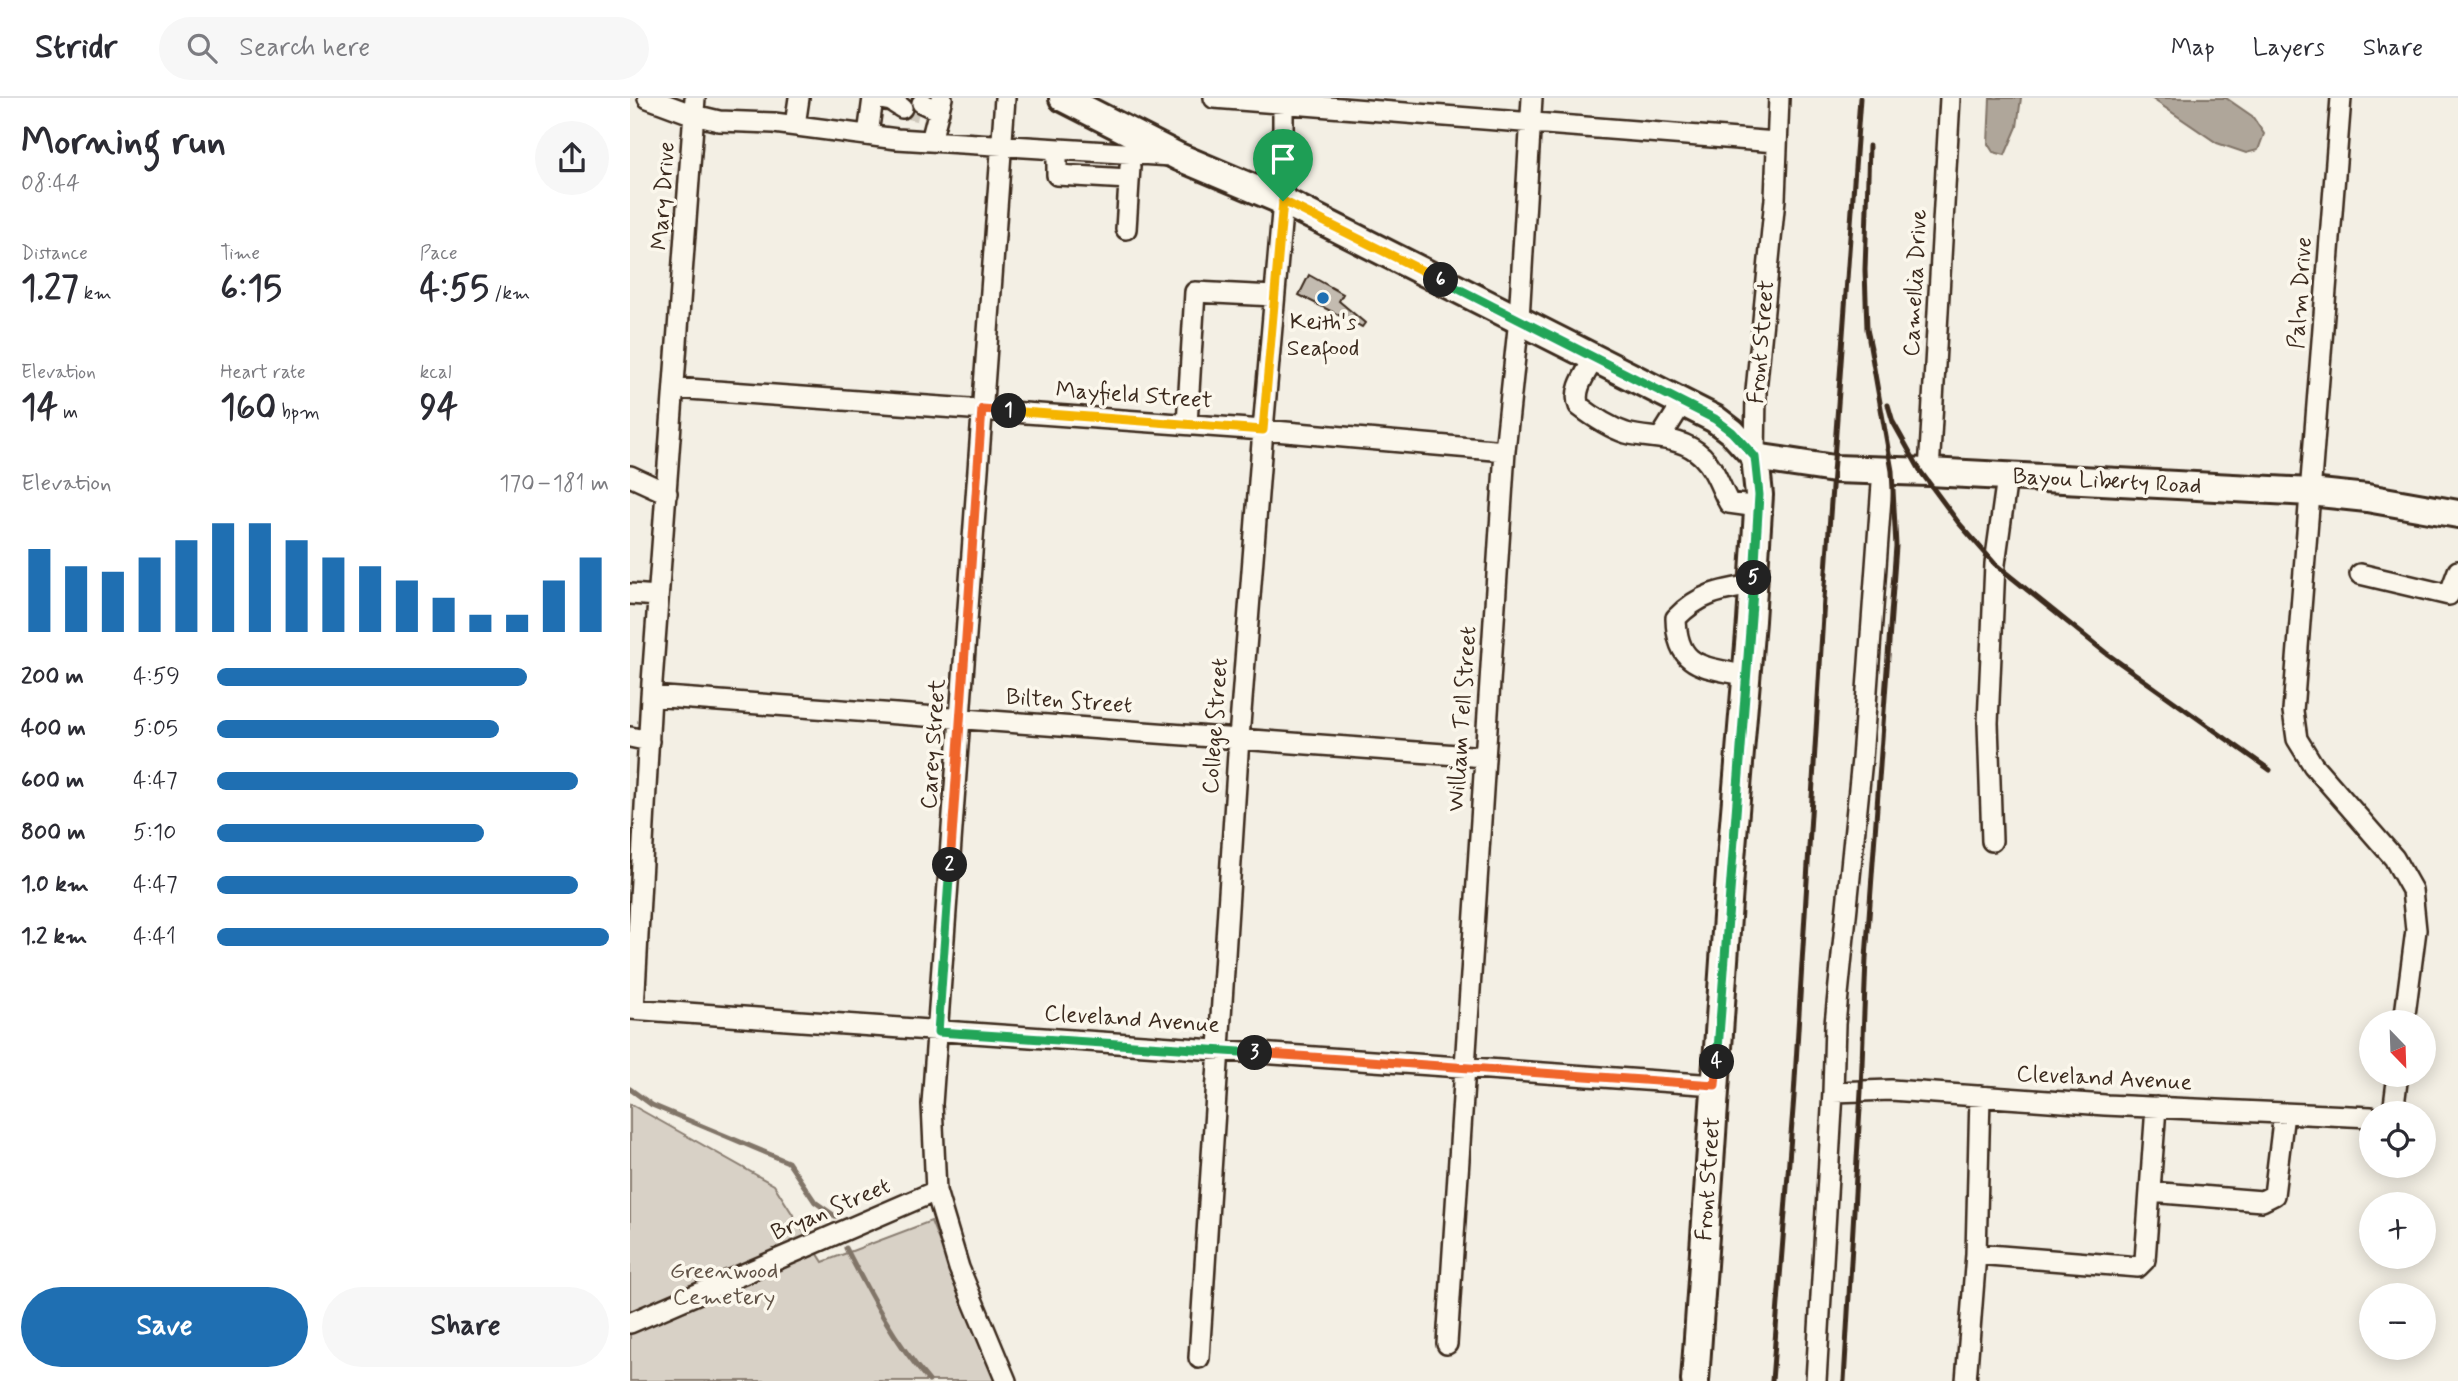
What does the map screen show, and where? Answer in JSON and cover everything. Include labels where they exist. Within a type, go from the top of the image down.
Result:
[{"type":"main road","points":[[1063,98],[1179,157],[1283,201],[1683,402],[1715,419],[1732,432],[1755,457]]},
{"type":"main road","name":"Bayou Liberty Road","points":[[1755,457],[1833,469],[1929,471],[2310,492],[2367,498],[2458,514]]},
{"type":"main road","name":"Front Street","points":[[1695,1381],[1754,585],[1758,507],[1755,457]]},
{"type":"street","points":[[649,98],[695,106],[719,121],[795,125],[931,141],[1179,157]]},
{"type":"street","points":[[795,125],[799,98]]},
{"type":"street","name":"Carey Street","points":[[1005,98],[932,1104],[936,1191],[959,1268],[1006,1381]]},
{"type":"street","points":[[1214,98],[1282,101],[1776,142]]},
{"type":"street","name":"William Tell Street","points":[[1447,1344],[1505,451],[1519,319],[1532,98]]},
{"type":"street","name":"Front Street","points":[[1755,457],[1756,391],[1775,200],[1779,98]]},
{"type":"street","name":"Camellia Drive","points":[[1929,471],[1950,98]]},
{"type":"street","name":"Palm Drive","points":[[2341,98],[2292,711],[2297,739],[2313,765],[2394,858],[2412,890],[2416,930],[2406,1010]]},
{"type":"street","name":"College Street","points":[[1199,1358],[1239,738],[1283,201],[1282,101]]},
{"type":"street","points":[[869,135],[907,103],[931,141]]},
{"type":"street","name":"Mary Drive","points":[[632,1009],[639,739],[651,696],[695,106]]},
{"type":"street","points":[[1057,149],[1056,175],[1129,179]]},
{"type":"street","points":[[1126,229],[1130,154]]},
{"type":"street","points":[[1187,425],[1195,292],[1274,296]]},
{"type":"street","points":[[1595,357],[1577,392],[1579,407],[1623,432],[1661,437],[1692,448],[1703,457],[1722,484],[1731,504],[1758,507]]},
{"type":"street","name":"Mayfield Street","points":[[675,388],[1263,430],[1505,451]]},
{"type":"street","points":[[1661,437],[1683,402]]},
{"type":"street","points":[[1816,1381],[1835,1024],[1862,758],[1883,470]]},
{"type":"street","points":[[630,476],[667,493]]},
{"type":"street","points":[[1992,841],[1988,723],[1995,564],[2007,477]]},
{"type":"street","points":[[2360,574],[2449,596],[2458,571]]},
{"type":"street","points":[[1747,676],[1700,665],[1684,654],[1676,639],[1676,618],[1688,606],[1716,591],[1754,585]]},
{"type":"street","points":[[630,594],[659,596]]},
{"type":"street","name":"Bilten Street","points":[[651,696],[1485,757]]},
{"type":"street","name":"Cleveland Avenue","points":[[632,1009],[1715,1085]]},
{"type":"street","name":"Cleveland Avenue","points":[[1833,1093],[1891,1090],[2359,1116]]},
{"type":"street","points":[[1966,1381],[1976,1254],[1980,1096]]},
{"type":"street","points":[[1976,1254],[2138,1267],[2145,1260],[2156,1107]]},
{"type":"street","points":[[2150,1192],[2262,1200],[2274,1195],[2284,1113]]},
{"type":"street","name":"Bryan Street","points":[[630,1323],[936,1191]]},
{"type":"green space","name":"Greenwood Cemetery","points":[[630,1104],[774,1185],[823,1262],[931,1221],[996,1381],[630,1381]]},
{"type":"shaded area","points":[[1990,98],[2021,98],[2017,127],[2005,155],[1993,152],[1988,144]]},
{"type":"shaded area","points":[[2151,98],[2226,98],[2252,116],[2264,134],[2258,150],[2246,153],[2217,143]]},
{"type":"building","name":"Keith's Seafood","points":[[1309,275],[1343,294],[1339,301],[1365,323],[1362,327],[1299,295]]},
{"type":"waterway","points":[[630,1089],[652,1105],[788,1162],[815,1202],[835,1216]]},
{"type":"waterway","points":[[846,1248],[894,1334],[929,1381]]},
{"type":"tunnel","points":[[902,108],[919,112]]},
{"type":"railway","points":[[1772,1381],[1794,1096],[1824,599],[1860,98]]},
{"type":"railway","points":[[1869,146],[1865,270],[1867,329],[1871,348]]},
{"type":"railway","points":[[1844,1381],[1866,958],[1896,546],[1892,471],[1869,340]]},
{"type":"railway","points":[[1888,405],[1893,422],[1921,472],[1958,522],[1995,564],[2106,653],[2270,770]]},
{"type":"place","name":"Keith's Seafood","points":[[1323,298]]},
{"type":"route","points":[[1283,201],[1715,419],[1732,432],[1755,457],[1759,495],[1754,585],[1715,1085],[938,1032],[982,409],[1263,430],[1283,201]]}]
